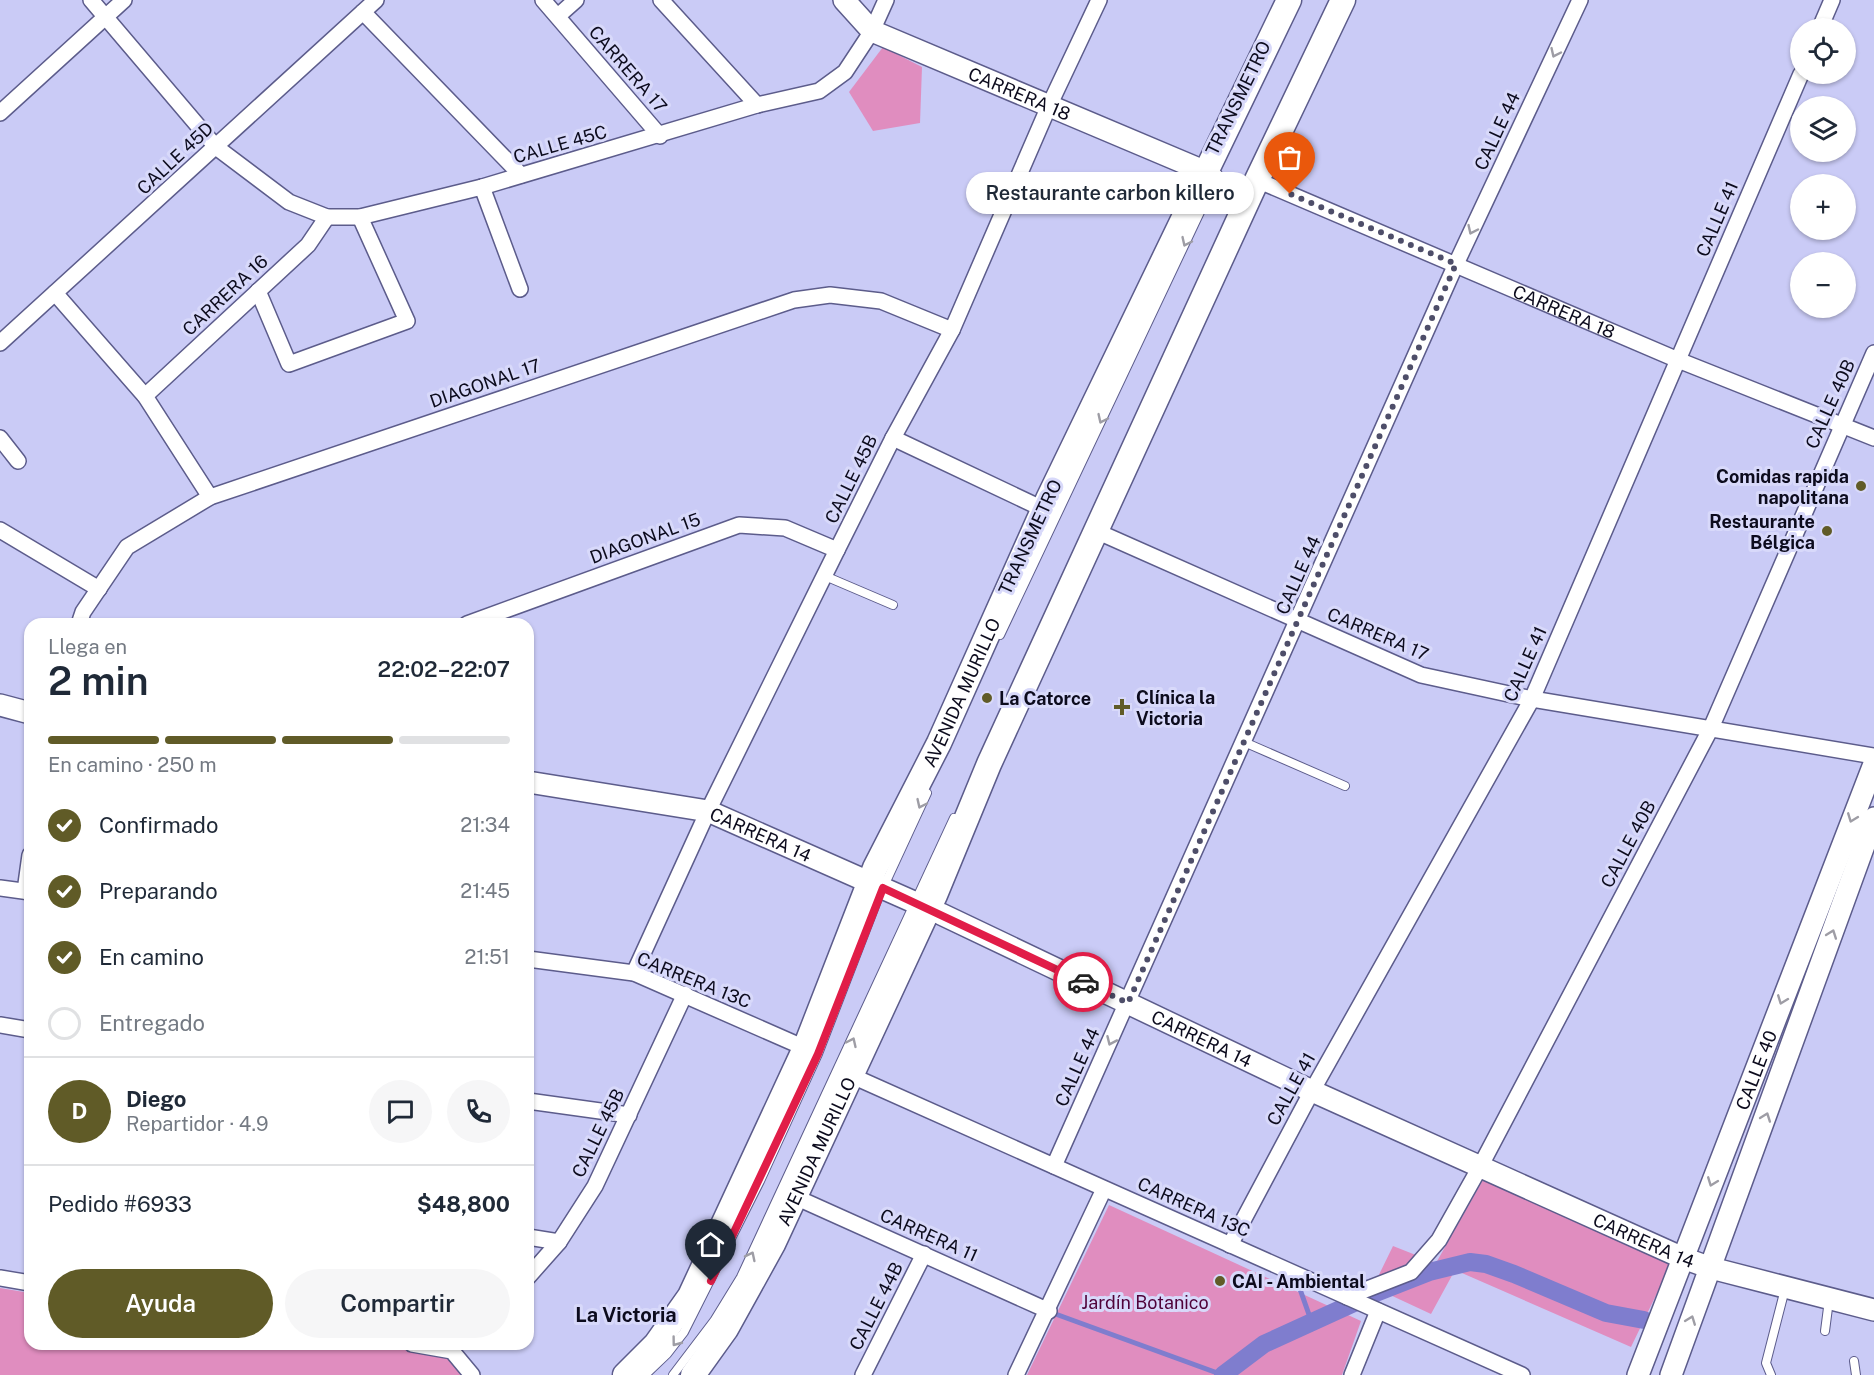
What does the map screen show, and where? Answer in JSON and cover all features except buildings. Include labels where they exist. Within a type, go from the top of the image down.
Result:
[{"type":"main road","name":"AVENIDA MURILLO","points":[[626,1375],[656,1344],[690,1296],[806,1048],[1043,509],[1214,170],[1289,0]]},
{"type":"main road","name":"AVENIDA MURILLO","points":[[693,1375],[726,1329],[753,1282],[850,1075],[922,906],[1257,180],[1343,0]]},
{"type":"street","points":[[91,0],[216,147]]},
{"type":"street","points":[[0,113],[124,0]]},
{"type":"street","name":"CALLE 45D","points":[[0,343],[376,0]]},
{"type":"street","name":"CARRERA 17","points":[[543,0],[660,136]]},
{"type":"street","points":[[558,16],[576,0]]},
{"type":"street","points":[[661,0],[757,105]]},
{"type":"street","name":"CARRERA 18","points":[[844,0],[872,31],[1049,106],[1214,170]]},
{"type":"street","name":"CALLE 45C","points":[[216,147],[289,202],[327,217],[360,217],[482,187],[660,136],[757,105],[819,91],[845,72],[872,31],[886,0]]},
{"type":"street","name":"CALLE 45B","points":[[634,973],[708,811],[837,550],[893,438],[952,330],[1049,106],[1099,0]]},
{"type":"street","name":"CALLE 44","points":[[1054,1166],[1456,264],[1580,0]]},
{"type":"street","points":[[1824,18],[1832,0]]},
{"type":"street","points":[[363,12],[521,175]]},
{"type":"street","name":"CALLE 41","points":[[1230,1245],[1312,1091],[1533,699],[1797,84]]},
{"type":"street","name":"CARRERA 18","points":[[1257,180],[1678,360],[1874,438]]},
{"type":"street","points":[[482,187],[520,289]]},
{"type":"street","name":"CARRERA 16","points":[[146,396],[308,245],[327,217]]},
{"type":"street","points":[[258,291],[289,364],[407,321],[360,217]]},
{"type":"street","points":[[56,293],[146,396],[210,497]]},
{"type":"street","name":"DIAGONAL 17","points":[[81,618],[127,547],[210,497],[794,300],[830,295],[881,301],[952,330]]},
{"type":"street","name":"CALLE 40B","points":[[1350,1298],[1410,1272],[1439,1240],[1480,1167],[1710,728],[1874,353]]},
{"type":"street","points":[[0,438],[18,460]]},
{"type":"street","points":[[893,438],[1043,509]]},
{"type":"street","name":"DIAGONAL 15","points":[[483,618],[739,525],[785,528],[837,550]]},
{"type":"street","points":[[0,530],[99,589]]},
{"type":"street","name":"CARRERA 17","points":[[1096,531],[1421,675],[1533,699],[1874,756]]},
{"type":"street","points":[[0,705],[24,711]]},
{"type":"street","name":"CALLE 40","points":[[1638,1375],[1874,764]]},
{"type":"street","name":"CARRERA 14","points":[[534,783],[708,811],[922,906],[1312,1091],[1683,1258],[1711,1268],[1874,1310]]},
{"type":"street","name":"CALLE 40","points":[[1671,1375],[1874,818]]},
{"type":"street","points":[[0,888],[24,891]]},
{"type":"street","name":"CARRERA 13C","points":[[534,960],[634,973],[806,1048]]},
{"type":"street","name":"CALLE 45B","points":[[534,1270],[559,1242],[595,1186],[685,994]]},
{"type":"street","points":[[0,1026],[24,1029]]},
{"type":"street","name":"CARRERA 13C","points":[[850,1075],[1522,1375]]},
{"type":"street","points":[[534,1102],[629,1115]]},
{"type":"street","points":[[1016,1375],[1104,1189]]},
{"type":"street","name":"CARRERA 11","points":[[793,1196],[1048,1311]]},
{"type":"street","points":[[534,1238],[559,1242]]},
{"type":"street","name":"CALLE 44B","points":[[863,1375],[924,1254]]},
{"type":"street","points":[[0,1278],[24,1282]]},
{"type":"street","points":[[1352,1375],[1374,1309]]},
{"type":"street","points":[[458,1350],[472,1375]]},
{"type":"lane","name":"TRANSMETRO","points":[[998,641],[1214,170]]},
{"type":"lane","points":[[825,576],[893,605]]},
{"type":"lane","points":[[1244,741],[1346,786]]},
{"type":"lane","points":[[645,1375],[667,1354],[684,1332],[760,1181],[818,1054],[876,885],[928,789]]},
{"type":"lane","points":[[673,1375],[714,1322],[741,1277],[922,906],[959,807]]},
{"type":"lane","points":[[1771,1375],[1766,1363],[1785,1287]]},
{"type":"lane","points":[[1825,1331],[1829,1299]]},
{"type":"lane","points":[[1854,1361],[1856,1375]]},
{"type":"green space","points":[[883,47],[922,67],[920,123],[873,131],[849,92]]},
{"type":"green space","points":[[1484,1178],[1672,1262],[1631,1347],[1455,1270],[1431,1314],[1373,1287],[1393,1246],[1436,1263]]},
{"type":"green space","name":"Jardín Botanico","points":[[1109,1205],[1361,1321],[1342,1375],[1027,1375]]},
{"type":"green space","points":[[0,1288],[24,1292],[24,1350],[408,1350],[446,1356],[462,1375],[0,1375]]},
{"type":"waterway","points":[[1223,1375],[1264,1344],[1378,1292],[1429,1272],[1470,1262],[1486,1264],[1514,1274],[1606,1313],[1644,1320]]},
{"type":"waterway","points":[[1296,1278],[1312,1323]]},
{"type":"waterway","points":[[1050,1312],[1223,1375]]},
{"type":"way so far","points":[[1083,982],[1128,1003],[1456,264],[1290,194]]},
{"type":"place","name":"Restaurante carbon killero","points":[[1290,194]]},
{"type":"place","name":"Comidas rapida napolitana","points":[[1861,486]]},
{"type":"place","name":"Restaurante Bélgica","points":[[1827,531]]},
{"type":"place","name":"La Catorce","points":[[987,698]]},
{"type":"place","name":"Clínica la Victoria","points":[[1122,707]]},
{"type":"place","name":"CAI - Ambiental","points":[[1220,1281]]},
{"type":"district","name":"La Victoria","points":[[626,1315]]},
{"type":"route","points":[[711,1281],[818,1054],[883,888],[1083,982]]}]
